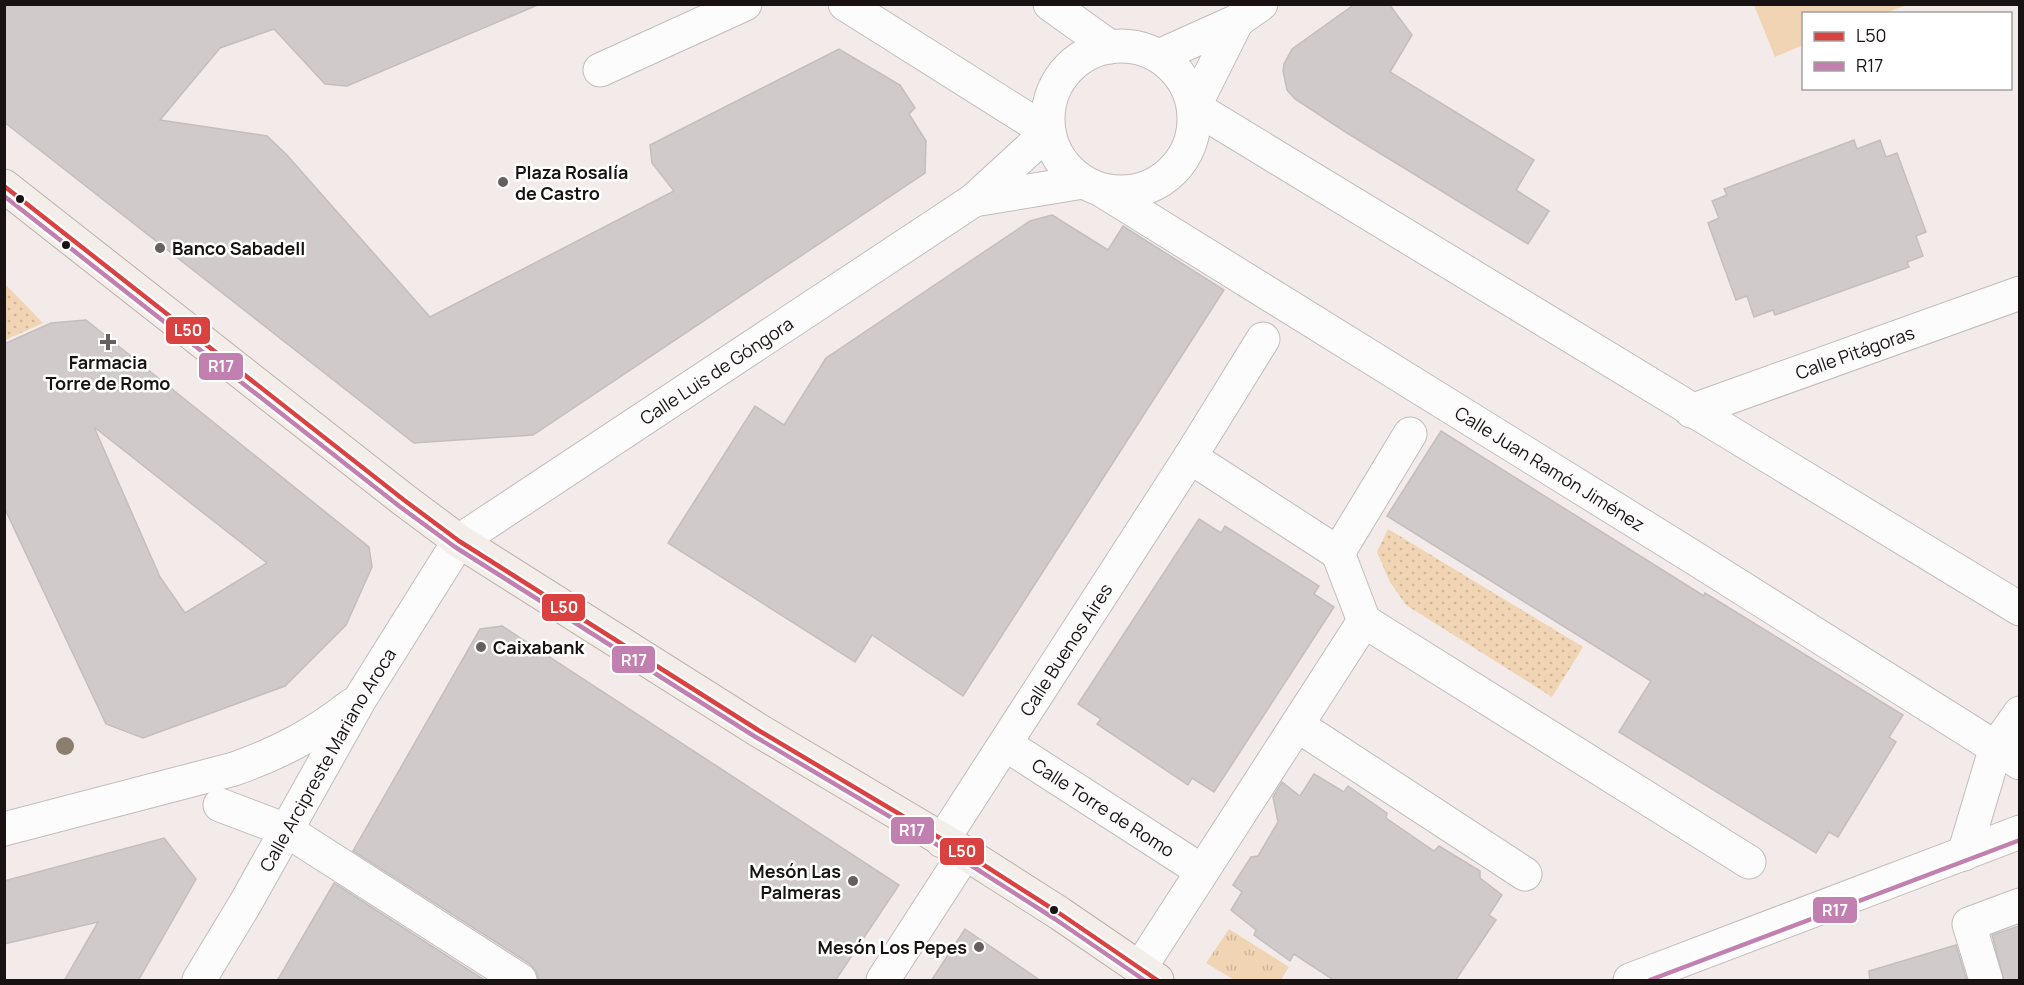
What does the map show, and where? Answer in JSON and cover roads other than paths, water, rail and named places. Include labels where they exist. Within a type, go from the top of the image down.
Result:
[{"type":"main road","points":[[4,186],[394,493],[459,541],[758,730],[953,847],[1149,974]]},
{"type":"street","points":[[600,70],[745,4]]},
{"type":"street","points":[[845,4],[1048,132]]},
{"type":"street","points":[[1050,4],[1110,47]]},
{"type":"street","name":"Calle Luis de Góngora","points":[[1159,56],[1249,13]]},
{"type":"street","name":"Calle Luis de Góngora","points":[[1194,107],[1249,13]]},
{"type":"street","name":"Calle Luis de Góngora","points":[[1110,47],[1140,48],[1159,56],[1176,69],[1188,86],[1194,107],[1195,127],[1190,148],[1179,165],[1164,180],[1145,189],[1124,193],[1093,186],[1071,173],[1056,154],[1048,132],[1048,111],[1053,90],[1064,73],[1080,59],[1098,49],[1110,47]]},
{"type":"street","points":[[1194,107],[2019,609]]},
{"type":"street","name":"Calle Luis de Góngora","points":[[459,541],[974,200],[1048,132]]},
{"type":"street","name":"Calle Luis de Góngora","points":[[974,200],[1093,186]]},
{"type":"street","name":"Calle Juan Ramón Jiménez","points":[[1093,186],[2008,755]]},
{"type":"street","name":"Calle Pitágoras","points":[[1691,411],[2019,293]]},
{"type":"street","name":"Calle Buenos Aires","points":[[883,981],[1005,744],[1190,457],[1263,339]]},
{"type":"street","points":[[1338,553],[1410,434]]},
{"type":"street","points":[[1190,457],[1338,553],[1364,621],[1749,862]]},
{"type":"street","name":"Calle Arcipreste Mariano Aroca","points":[[199,981],[360,699],[459,541]]},
{"type":"street","points":[[1149,974],[1202,871],[1364,621]]},
{"type":"street","points":[[4,829],[234,769],[297,743],[328,724],[360,699]]},
{"type":"street","points":[[1964,854],[2008,755],[2019,713]]},
{"type":"street","points":[[1297,725],[1525,874]]},
{"type":"street","name":"Calle Torre de Romo","points":[[1005,744],[1202,871]]},
{"type":"street","points":[[179,784],[220,805],[286,830],[520,981]]},
{"type":"street","points":[[220,805],[246,830],[250,843],[254,862],[252,882],[244,904]]},
{"type":"street","points":[[1630,981],[2019,831]]},
{"type":"street","points":[[1986,981],[1969,924],[2019,905]]},
{"type":"place","name":"Plaza Rosalía de Castro","points":[[503,182]]},
{"type":"place","name":"Banco Sabadell","points":[[160,248]]},
{"type":"place","name":"Farmacia Torre de Romo","points":[[108,342]]},
{"type":"place","name":"Caixabank","points":[[481,647]]},
{"type":"place","name":"Mesón Las Palmeras","points":[[853,881]]},
{"type":"place","name":"Mesón Los Pepes","points":[[979,947]]}]
